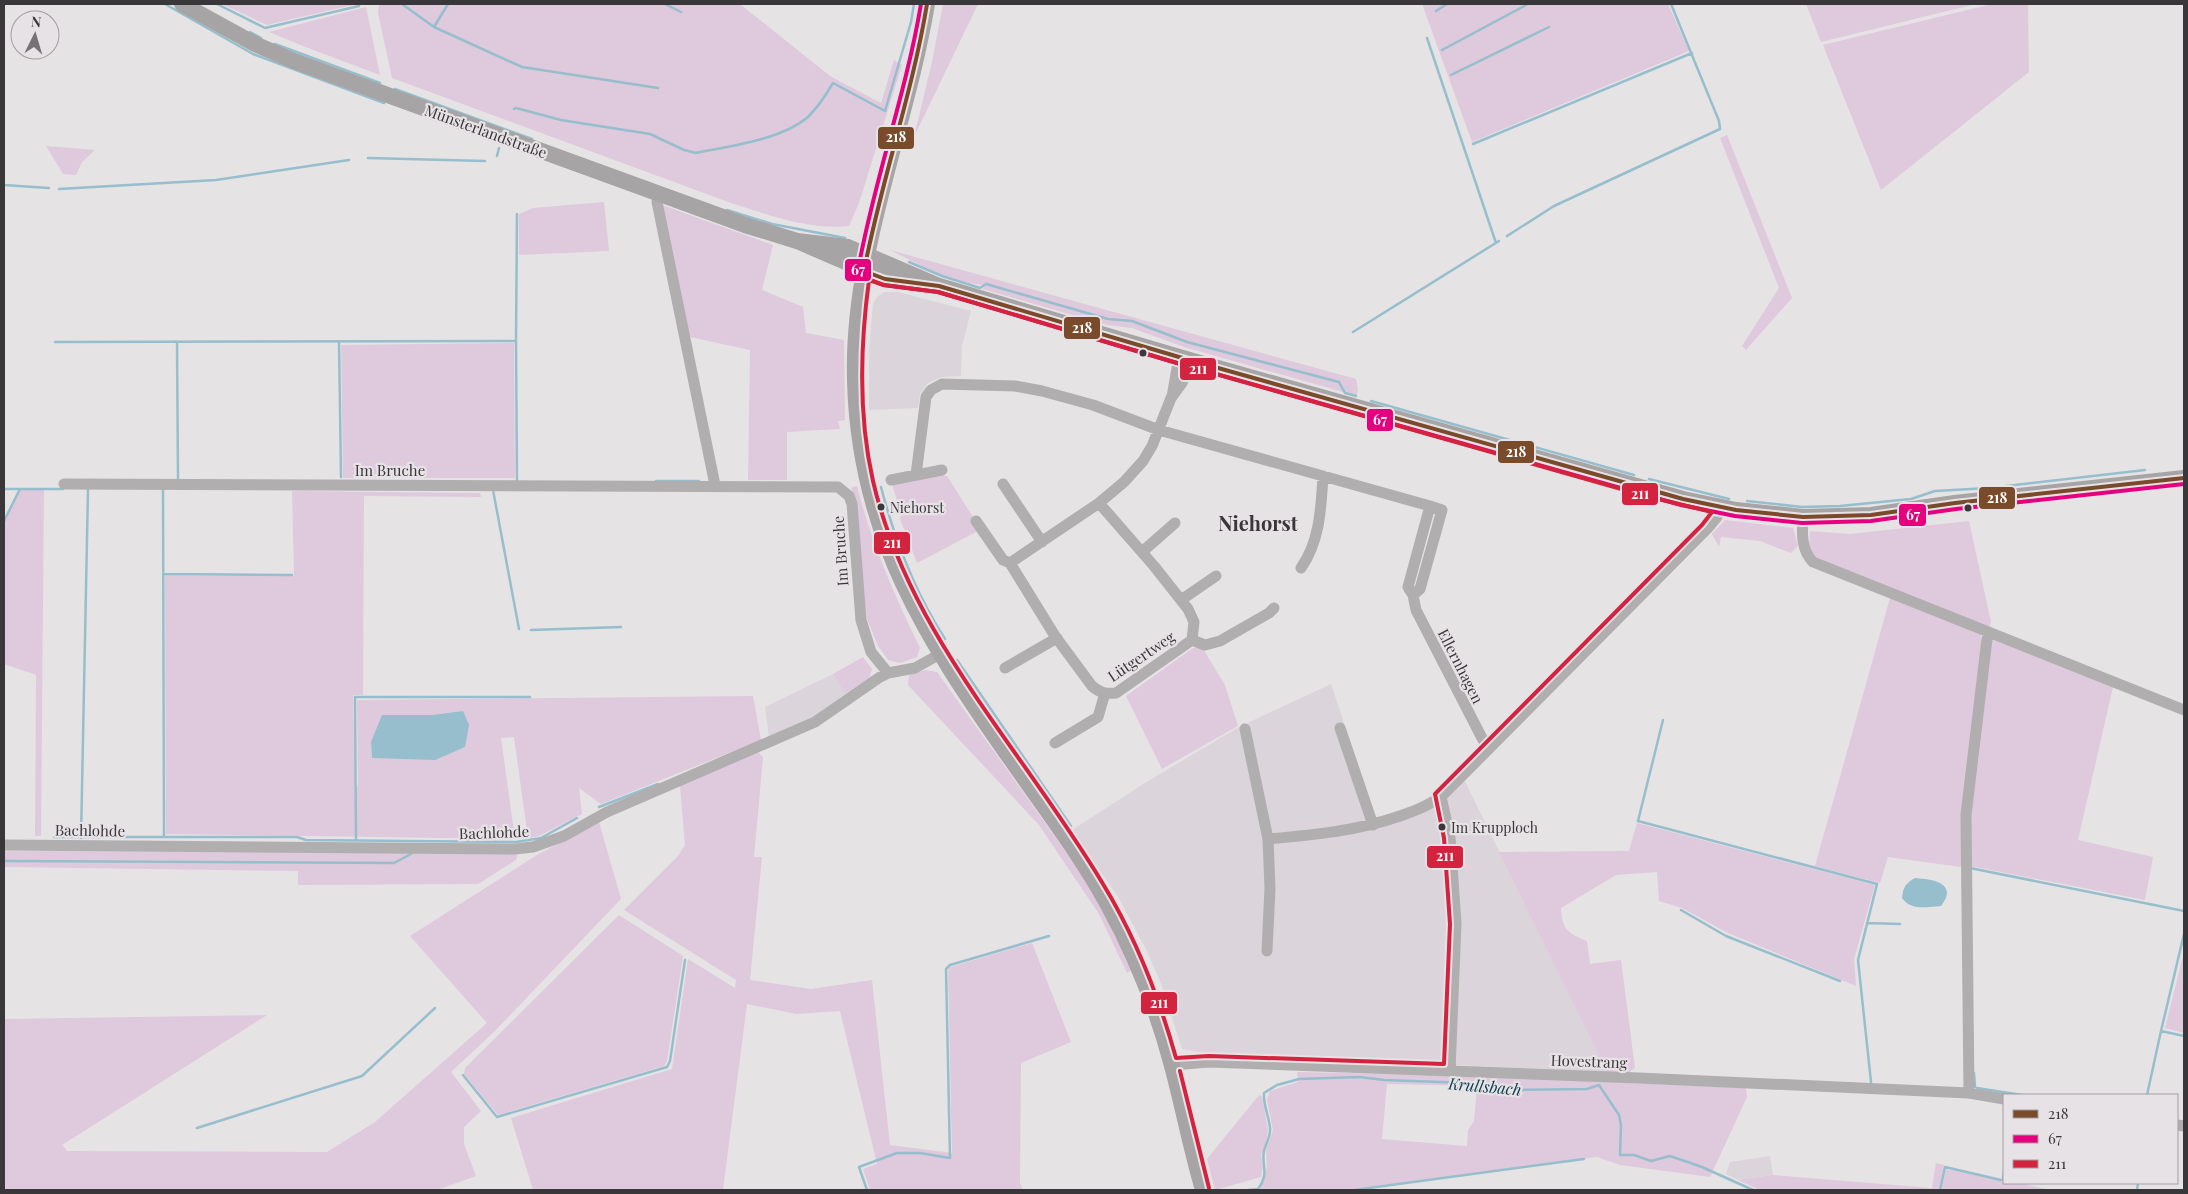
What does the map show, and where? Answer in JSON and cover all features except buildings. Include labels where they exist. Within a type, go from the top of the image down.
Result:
[{"type":"main road","name":"Münsterlandstraße","points":[[182,4],[255,44],[294,61],[745,225],[797,241]]},
{"type":"main road","points":[[927,4],[913,73],[864,271],[857,326],[855,379],[859,436],[865,475],[873,508],[896,571],[916,612],[940,654],[976,709],[1080,859],[1107,903],[1145,982],[1172,1065],[1203,1190]]},
{"type":"main road","points":[[797,241],[848,247],[939,286],[1185,359],[1648,490],[1719,507],[1802,517],[1871,515],[1955,503],[2184,478]]},
{"type":"main road","points":[[797,241],[885,279],[939,286]]},
{"type":"street","points":[[659,193],[657,202],[715,485]]},
{"type":"street","points":[[1010,564],[1099,503],[1124,482],[1143,461],[1159,430],[1172,398],[1182,384],[1185,359]]},
{"type":"street","name":"Ellernhagen","points":[[916,475],[926,398],[932,390],[942,384],[1015,386],[1042,391],[1093,405],[1159,430],[1442,510],[1420,589],[1413,595],[1416,610],[1488,747]]},
{"type":"street","points":[[891,480],[942,470]]},
{"type":"street","points":[[1301,568],[1310,555],[1315,540],[1323,476]]},
{"type":"street","name":"Im Bruche","points":[[64,484],[830,486],[844,490],[852,504],[861,620],[871,652],[888,673]]},
{"type":"street","points":[[1003,484],[1042,542]]},
{"type":"street","name":"Lütgertweg","points":[[976,521],[1003,560],[1010,564],[1057,638],[1092,686],[1105,694],[1116,693],[1133,683],[1192,640],[1194,622],[1181,600],[1099,503]]},
{"type":"street","points":[[1268,839],[1352,830],[1429,806],[1441,797],[1488,747],[1707,529],[1716,517],[1719,507]]},
{"type":"street","points":[[1802,517],[1804,546],[1807,556],[1813,562],[2184,710]]},
{"type":"street","points":[[1142,552],[1175,523]]},
{"type":"street","points":[[1181,600],[1216,576]]},
{"type":"street","name":"Lütgertweg","points":[[1192,640],[1205,645],[1220,640],[1269,613],[1274,608]]},
{"type":"street","points":[[1969,1093],[1966,815],[1989,632]]},
{"type":"street","points":[[1005,668],[1057,638]]},
{"type":"street","name":"Bachlohde","points":[[4,845],[515,849],[533,847],[564,836],[607,812],[815,722],[842,702],[888,673],[915,668],[940,654]]},
{"type":"street","name":"Lütgertweg","points":[[1055,742],[1098,717],[1105,694]]},
{"type":"street","points":[[1340,728],[1373,825]]},
{"type":"street","points":[[1245,729],[1268,839],[1270,888],[1267,950]]},
{"type":"street","points":[[1441,797],[1450,837],[1456,924],[1450,1070]]},
{"type":"street","name":"Hovestrang","points":[[1172,1065],[1209,1062],[1450,1070],[1969,1093],[2003,1099]]},
{"type":"shaded area","points":[[222,4],[357,4],[267,25]]},
{"type":"shaded area","points":[[379,4],[740,4],[830,76],[881,103],[894,60],[902,65],[859,203],[849,226],[819,226],[804,224],[731,203],[392,78],[378,13]]},
{"type":"shaded area","points":[[943,4],[978,4],[914,137],[932,62]]},
{"type":"shaded area","points":[[1422,4],[1668,4],[1689,51],[1472,142]]},
{"type":"shaded area","points":[[1806,4],[1976,4],[1821,42]]},
{"type":"shaded area","points":[[1992,4],[2028,4],[2029,72],[1881,190],[1823,45]]},
{"type":"shaded area","points":[[366,7],[380,75],[269,32]]},
{"type":"shaded area","points":[[1727,135],[1792,298],[1746,350],[1742,346],[1779,288],[1720,138]]},
{"type":"shaded area","points":[[46,146],[95,150],[82,162],[76,175],[63,174]]},
{"type":"shaded area","points":[[604,202],[609,251],[519,255],[519,214],[533,208]]},
{"type":"shaded area","points":[[662,205],[773,245],[762,290],[803,307],[806,333],[844,340],[845,420],[838,421],[840,429],[787,432],[787,480],[748,480],[750,350],[690,337]]},
{"type":"shaded area","points":[[890,250],[1356,379],[1357,396],[1184,347],[1132,328],[1107,325],[982,289],[986,285],[973,284],[948,277]]},
{"type":"shaded area","points":[[884,292],[898,292],[971,311],[962,346],[961,376],[942,377],[928,383],[920,394],[918,408],[869,410],[869,352],[873,304],[877,297]]},
{"type":"shaded area","points":[[514,343],[515,478],[343,478],[341,345]]},
{"type":"shaded area","points":[[940,475],[947,476],[973,517],[971,519],[978,531],[917,563],[900,519],[901,514],[892,484]]},
{"type":"shaded area","points":[[857,486],[884,569],[920,648],[917,657],[900,663],[888,660],[878,646],[867,619],[852,493],[852,487]]},
{"type":"shaded area","points":[[20,490],[44,490],[41,836],[35,836],[36,675],[4,664],[4,523]]},
{"type":"shaded area","points":[[292,491],[480,493],[481,497],[364,496],[363,695],[353,695],[355,787],[358,786],[357,700],[753,696],[761,740],[601,804],[579,788],[582,814],[539,836],[528,838],[514,737],[501,738],[515,839],[166,834],[165,576],[294,576]],"holes":[[[463,711],[465,747],[451,752],[372,758],[371,742],[432,715]]]},
{"type":"shaded area","points":[[1725,520],[1793,528],[1798,546],[1791,553],[1760,541],[1721,537],[1719,547],[1712,534]]},
{"type":"shaded area","points":[[1969,521],[1991,622],[1989,627],[1815,559],[1809,547],[1810,531],[1850,534]]},
{"type":"shaded area","points":[[1890,598],[1981,634],[1981,647],[1961,867],[1888,857],[1880,883],[1815,866]]},
{"type":"shaded area","points":[[1994,638],[2113,687],[2078,840],[2153,857],[2145,900],[1970,866],[1970,816],[1990,640]]},
{"type":"shaded area","points":[[1202,647],[1225,685],[1238,726],[1162,769],[1126,696],[1193,648]]},
{"type":"shaded area","points":[[863,657],[872,669],[869,678],[845,694],[833,674]]},
{"type":"shaded area","points":[[926,670],[937,672],[1076,866],[1104,912],[1132,970],[1127,973],[1099,914],[1039,825],[908,685],[909,675]]},
{"type":"shaded area","points":[[833,674],[845,694],[813,717],[769,737],[765,707]]},
{"type":"shaded area","points":[[1331,684],[1376,819],[1413,806],[1432,795],[1460,771],[1607,1072],[1213,1054],[1182,1049],[1162,986],[1146,949],[1118,897],[1072,830],[1148,781],[1239,727]]},
{"type":"shaded area","points":[[757,751],[763,757],[754,857],[762,857],[750,980],[811,989],[872,980],[890,1145],[952,1153],[948,970],[950,967],[1032,943],[1071,1042],[1021,1063],[1020,1183],[1023,1190],[870,1190],[863,1169],[877,1164],[840,1011],[796,1014],[747,1004],[723,1190],[533,1190],[511,1118],[672,1069],[688,959],[735,988],[736,980],[624,910],[678,856],[685,845],[680,786]]},
{"type":"shaded area","points":[[599,822],[621,899],[494,1032],[451,1072],[481,1111],[464,1127],[464,1144],[476,1176],[437,1190],[4,1190],[4,1019],[267,1015],[62,1145],[67,1151],[327,1152],[375,1122],[487,1023],[410,936],[537,855]]},
{"type":"shaded area","points":[[1637,823],[1875,885],[1854,959],[1856,986],[1728,933],[1682,908],[1659,901],[1657,872],[1616,875],[1561,908],[1564,926],[1570,933],[1587,941],[1590,964],[1621,960],[1635,1068],[1628,1073],[1607,1072],[1499,852],[1629,851]]},
{"type":"shaded area","points":[[4,851],[518,852],[516,860],[478,884],[298,885],[298,871],[4,867]]},
{"type":"shaded area","points":[[619,915],[683,956],[667,1061],[664,1066],[498,1115],[464,1074],[465,1068]]},
{"type":"shaded area","points":[[2184,952],[2184,1033],[2165,1028]]},
{"type":"shaded area","points":[[1297,1072],[1448,1075],[1746,1088],[1747,1097],[1710,1177],[1620,1165],[1597,1157],[1345,1190],[1260,1190],[1267,1167],[1266,1150],[1273,1130],[1267,1100],[1270,1091],[1298,1082]],"holes":[[[1387,1084],[1477,1086],[1474,1121],[1468,1130],[1467,1146],[1382,1139]]]},
{"type":"shaded area","points":[[1259,1095],[1262,1096],[1268,1129],[1266,1144],[1261,1155],[1263,1166],[1261,1177],[1215,1190],[1207,1159]]},
{"type":"shaded area","points":[[1770,1156],[1773,1175],[1738,1180],[1726,1174],[1730,1162]]},
{"type":"shaded area","points":[[1936,1163],[1944,1165],[1939,1190],[1760,1190],[1738,1180],[1773,1175],[1932,1188]]},
{"type":"shaded area","points":[[1946,1169],[2003,1180],[2003,1184],[2023,1184],[2052,1190],[1941,1190]]},
{"type":"water","points":[[463,711],[469,725],[465,747],[435,760],[372,758],[371,742],[382,715],[432,715]]},
{"type":"water","points":[[1915,878],[1935,881],[1945,887],[1947,892],[1946,898],[1941,906],[1915,907],[1902,898],[1904,888]]},
{"type":"waterway","points":[[165,4],[253,54],[384,103]]},
{"type":"waterway","points":[[217,4],[265,28],[359,6]]},
{"type":"waterway","points":[[402,4],[434,27],[522,67],[658,88]]},
{"type":"waterway","points":[[434,27],[448,4]]},
{"type":"waterway","points":[[665,4],[681,12]]},
{"type":"waterway","points":[[514,109],[561,120],[650,134],[684,150],[696,153],[770,137],[797,125],[815,109],[833,83],[885,111],[911,22],[914,4]]},
{"type":"waterway","points":[[1436,11],[1447,4]]},
{"type":"waterway","points":[[1442,50],[1528,4]]},
{"type":"waterway","points":[[1507,236],[1554,206],[1720,129],[1719,121],[1671,4]]},
{"type":"waterway","points":[[1451,75],[1549,27]]},
{"type":"waterway","points":[[250,32],[261,38]]},
{"type":"waterway","points":[[1427,38],[1496,243]]},
{"type":"waterway","points":[[275,44],[380,83]]},
{"type":"waterway","points":[[1473,144],[1692,53]]},
{"type":"waterway","points":[[395,89],[532,139]]},
{"type":"waterway","points":[[497,156],[499,148]]},
{"type":"waterway","points":[[368,158],[485,161]]},
{"type":"waterway","points":[[59,189],[216,180],[349,160]]},
{"type":"waterway","points":[[4,185],[49,188]]},
{"type":"waterway","points":[[727,210],[772,224],[845,238]]},
{"type":"waterway","points":[[516,340],[517,214]]},
{"type":"waterway","points":[[1353,332],[1499,241]]},
{"type":"waterway","points":[[909,262],[942,276],[980,288],[986,284],[1108,319],[1132,321],[1187,342],[1339,382],[1345,393],[1356,396]]},
{"type":"waterway","points":[[55,342],[516,341],[517,481]]},
{"type":"waterway","points":[[339,342],[341,477]]},
{"type":"waterway","points":[[177,343],[178,479]]},
{"type":"waterway","points":[[1371,401],[1634,475]]},
{"type":"waterway","points":[[1747,501],[1802,507],[1840,506],[1911,499],[1935,491],[1989,488],[2145,470]]},
{"type":"waterway","points":[[1649,479],[1729,499]]},
{"type":"waterway","points":[[656,481],[699,481]]},
{"type":"waterway","points":[[881,487],[907,566],[924,603],[945,639]]},
{"type":"waterway","points":[[4,489],[63,489]]},
{"type":"waterway","points":[[4,521],[20,489]]},
{"type":"waterway","points":[[81,838],[88,489]]},
{"type":"waterway","points":[[163,489],[164,837]]},
{"type":"waterway","points":[[493,490],[519,629]]},
{"type":"waterway","points":[[1596,633],[1706,522]]},
{"type":"waterway","points":[[164,574],[292,575]]},
{"type":"waterway","points":[[531,630],[621,627]]},
{"type":"waterway","points":[[957,660],[1071,826]]},
{"type":"waterway","points":[[356,840],[355,697],[530,697]]},
{"type":"waterway","points":[[1663,720],[1638,821],[1877,884],[1858,960],[1871,1082]]},
{"type":"waterway","points":[[599,807],[658,784]]},
{"type":"waterway","points":[[54,837],[297,837],[306,840],[516,842],[541,838],[577,818]]},
{"type":"waterway","points":[[4,861],[394,863],[411,854]]},
{"type":"waterway","points":[[1970,868],[2184,911]]},
{"type":"waterway","points":[[1681,910],[1726,936],[1840,981]]},
{"type":"waterway","points":[[1867,923],[1900,924]]},
{"type":"waterway","points":[[2161,1031],[2184,934]]},
{"type":"waterway","points":[[867,1190],[859,1167],[897,1153],[920,1153],[950,1158],[946,969],[950,965],[1049,936]]},
{"type":"waterway","points":[[463,1075],[497,1117],[667,1067],[670,1061],[685,960]]},
{"type":"waterway","points":[[197,1128],[362,1076],[435,1008]]},
{"type":"waterway","points":[[2147,1094],[2161,1031],[2184,1036]]},
{"type":"waterway","points":[[1974,1073],[1975,1087],[2016,1094]]},
{"type":"waterway","name":"Krullsbach","points":[[1248,1190],[1258,1189],[1264,1178],[1263,1156],[1270,1131],[1264,1093],[1277,1085],[1299,1079],[1360,1077],[1384,1080],[1469,1083],[1513,1090],[1587,1089],[1599,1085],[1619,1115],[1621,1125],[1620,1155],[1634,1155],[1651,1161],[1670,1156],[1702,1167],[1753,1190]]},
{"type":"waterway","points":[[1354,1190],[1584,1159]]},
{"type":"waterway","points":[[1940,1190],[1945,1167],[2003,1179]]},
{"type":"waterway","points":[[2137,1190],[2138,1184]]},
{"type":"transit line","name":"67","points":[[921,4],[915,38],[872,203],[858,270],[861,276],[883,285],[938,292],[1177,363],[1681,505],[1735,516],[1802,523],[1871,521],[1956,509],[2184,484]]},
{"type":"transit line","name":"218","points":[[864,271],[921,38],[927,4]]},
{"type":"transit line","name":"218","points":[[864,271],[885,279],[939,286],[1179,357],[1683,499],[1736,510],[1803,517],[1871,515],[1955,503],[2184,478]]},
{"type":"transit line","name":"211","points":[[869,280],[884,285],[938,292],[1177,363],[1646,496],[1712,512],[1702,525],[1435,794],[1444,838],[1450,924],[1444,1064],[1209,1056],[1176,1058],[1146,968],[1115,904],[1072,835],[972,691],[941,642],[913,591],[890,537],[873,481],[865,431],[862,356],[869,280]]},
{"type":"transit line","name":"211","points":[[1180,1071],[1209,1188]]},
{"type":"place","name":"Niehorst","points":[[881,507]]},
{"type":"place","name":"Im Krupploch","points":[[1442,827]]},
{"type":"district","name":"Niehorst","points":[[1258,522]]}]
